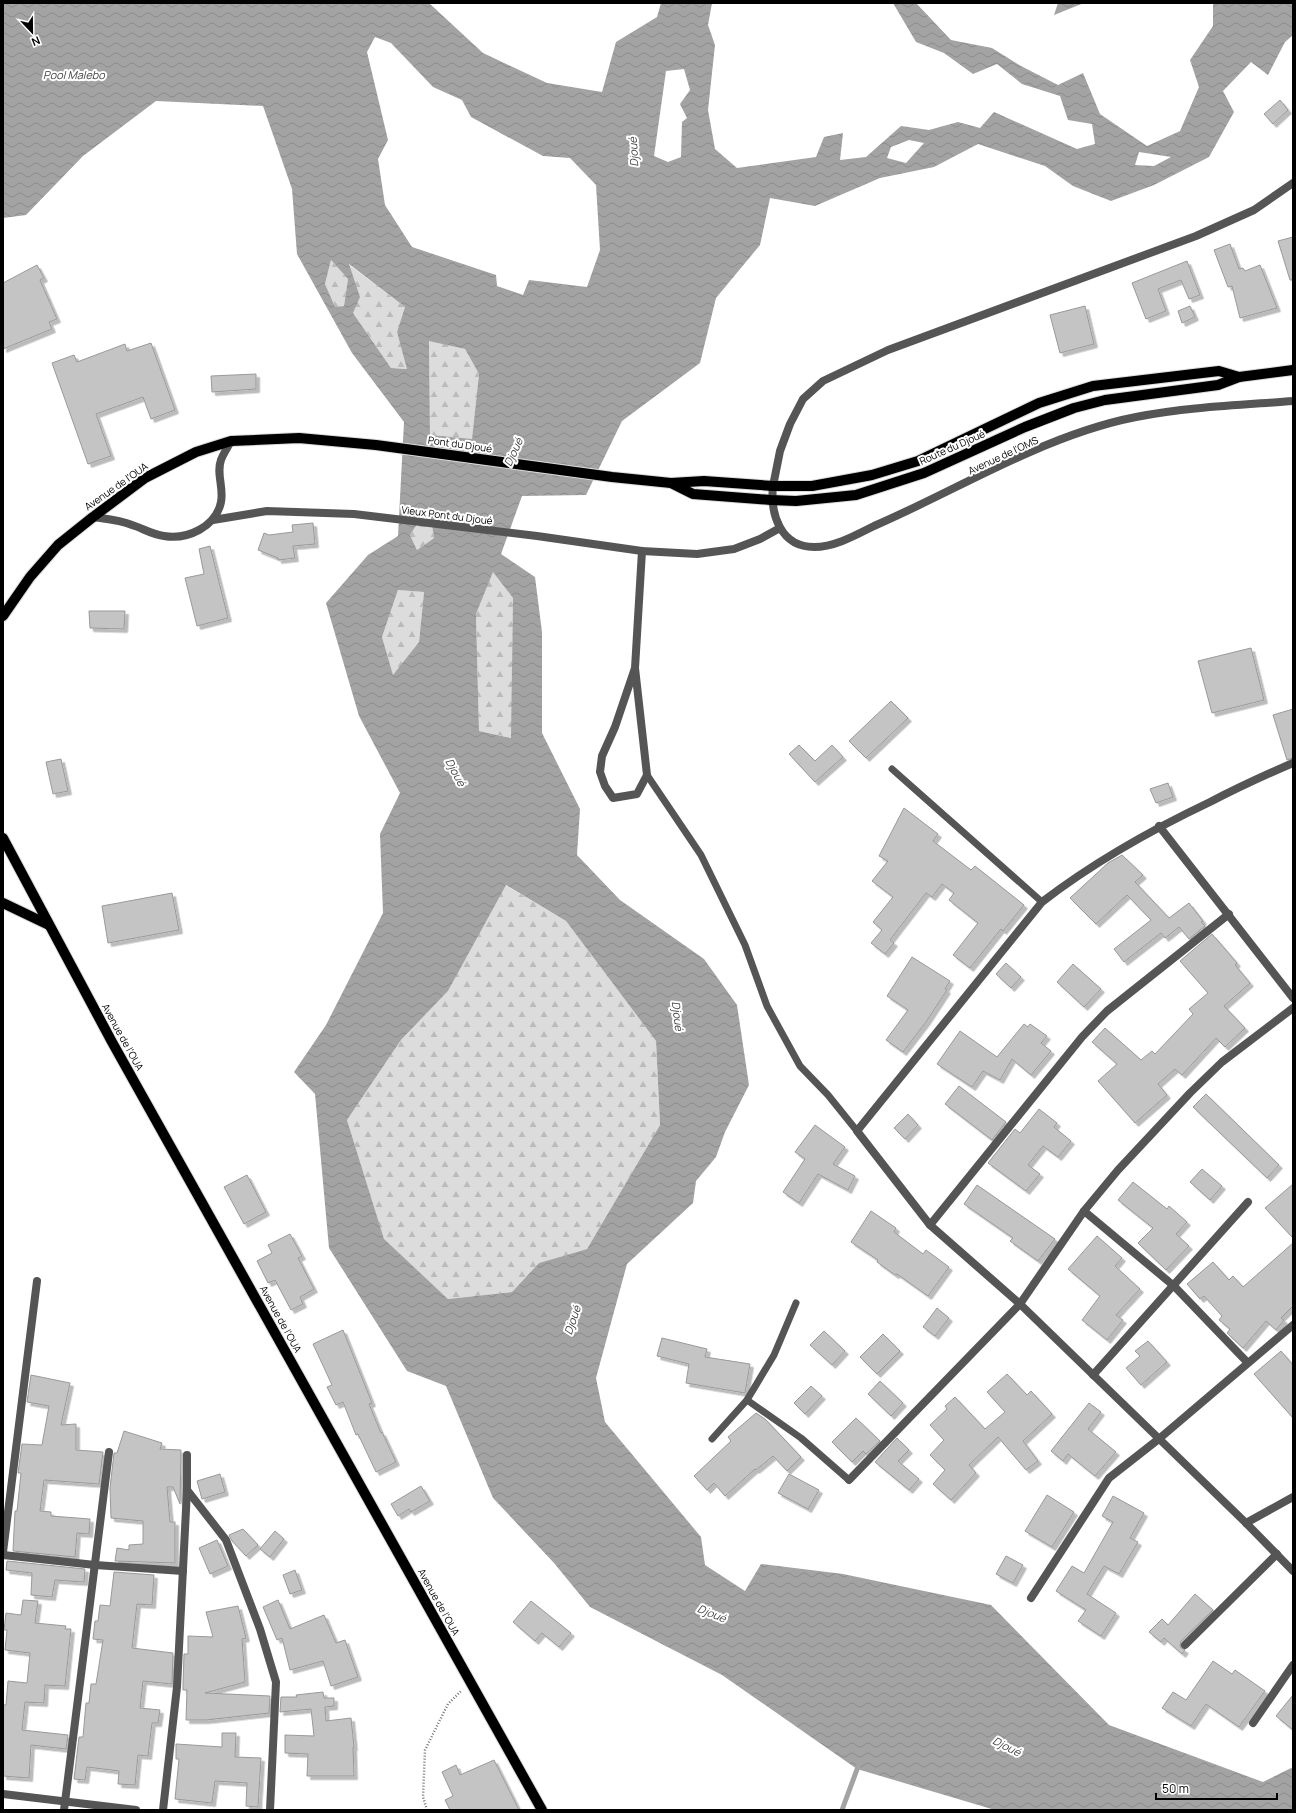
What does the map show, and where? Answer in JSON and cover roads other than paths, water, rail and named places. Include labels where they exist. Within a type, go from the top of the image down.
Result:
[{"type":"main road","name":"Route du Djoué","points":[[671,483],[693,494],[771,500],[796,501],[856,495],[924,473],[1025,427],[1074,408],[1105,400],[1218,385],[1239,377],[1293,370]]},
{"type":"main road","name":"Route du Djoué","points":[[612,477],[671,483],[704,481],[773,486],[812,486],[872,475],[918,460],[1039,403],[1093,386],[1219,371],[1239,377]]},
{"type":"main road","name":"Avenue de l'OUA","points":[[3,616],[30,577],[58,545],[145,478],[196,452],[231,441],[299,438],[376,445]]},
{"type":"main road","name":"Pont du Djoué","points":[[376,445],[612,477]]},
{"type":"main road","name":"Avenue de l'OUA","points":[[3,838],[48,925],[116,1049],[542,1810]]},
{"type":"main road","points":[[3,903],[48,925]]},
{"type":"street","name":"Avenue de l'OMS","points":[[1292,185],[1254,210],[1196,236],[888,350],[823,381],[803,399],[790,424],[780,451],[771,500],[780,528],[788,538],[797,544],[815,547],[839,542],[907,512],[1030,452],[1083,432],[1136,417],[1206,408],[1293,401]]},
{"type":"street","points":[[93,517],[119,520],[164,536],[183,535],[200,530],[213,520],[221,503],[222,485],[220,461],[231,441]]},
{"type":"street","name":"Vieux Pont du Djoué","points":[[213,520],[267,511],[354,514],[537,536],[642,552],[697,554],[734,550],[780,528]]},
{"type":"street","points":[[635,668],[615,727],[602,756],[600,772],[605,786],[613,798],[637,794],[647,775],[635,668],[642,552]]},
{"type":"street","points":[[1293,763],[1159,826],[1073,879],[1042,902],[857,1131],[930,1225],[1020,1304],[1246,1522],[1293,1571]]},
{"type":"street","points":[[1159,826],[1293,998]]},
{"type":"street","points":[[930,1225],[1082,1037],[1102,1016],[1229,914]]},
{"type":"street","points":[[849,1480],[1020,1304],[1084,1211],[1118,1170],[1222,1062],[1293,1008]]},
{"type":"street","points":[[1093,1375],[1248,1202]]},
{"type":"street","points":[[1084,1211],[1174,1286],[1247,1362]]},
{"type":"street","points":[[37,1281],[3,1554],[95,1565],[183,1571]]},
{"type":"street","points":[[1030,1598],[1109,1478],[1160,1438],[1247,1362],[1293,1325]]},
{"type":"street","points":[[64,1806],[109,1452]]},
{"type":"street","points":[[163,1810],[177,1687],[187,1490],[187,1455]]},
{"type":"street","points":[[187,1490],[226,1540],[260,1629],[276,1682],[270,1810]]},
{"type":"street","points":[[1246,1522],[1293,1497]]},
{"type":"street","points":[[1185,1645],[1277,1554]]},
{"type":"street","points":[[1253,1722],[1293,1665]]},
{"type":"street","points":[[3,1794],[64,1806],[136,1810]]},
{"type":"lane","points":[[892,769],[1042,902]]},
{"type":"lane","points":[[647,775],[701,854],[745,945],[767,1006],[800,1066],[828,1095],[857,1131]]},
{"type":"lane","points":[[712,1439],[747,1400],[774,1355],[796,1303]]},
{"type":"lane","points":[[747,1400],[801,1438],[849,1480]]},
{"type":"water","points":[[3,3],[429,3],[483,53],[547,83],[602,92],[616,42],[657,17],[661,3],[712,3],[708,25],[715,45],[708,110],[715,149],[737,168],[816,157],[824,137],[843,133],[840,160],[866,157],[901,126],[929,130],[958,122],[980,128],[994,112],[1077,149],[1095,144],[1092,124],[1068,120],[1060,96],[1022,84],[997,64],[973,74],[944,53],[916,42],[893,3],[916,3],[951,40],[992,48],[1021,66],[1058,85],[1083,73],[1100,114],[1147,146],[1180,131],[1199,87],[1190,60],[1213,26],[1213,3],[1293,3],[1293,35],[1285,42],[1268,75],[1251,62],[1223,91],[1234,112],[1209,157],[1154,185],[1111,201],[1073,186],[1045,166],[978,144],[934,167],[880,178],[815,206],[770,198],[760,245],[716,298],[700,363],[622,421],[586,495],[522,496],[501,554],[535,577],[542,632],[542,733],[580,809],[577,855],[620,900],[704,959],[737,1005],[749,1085],[725,1132],[716,1157],[696,1181],[693,1203],[627,1264],[596,1378],[605,1422],[701,1537],[705,1565],[745,1591],[761,1564],[843,1574],[991,1605],[1109,1725],[1263,1782],[1291,1768],[1293,1769],[1293,1810],[995,1810],[857,1769],[722,1675],[590,1607],[554,1563],[493,1498],[446,1386],[407,1371],[329,1248],[315,1094],[294,1072],[326,1025],[383,913],[380,834],[400,793],[359,716],[326,603],[368,555],[398,536],[404,422],[352,353],[297,254],[292,189],[263,106],[156,101],[83,156],[26,215],[3,218]],"holes":[[[375,37],[391,43],[433,87],[462,100],[471,117],[543,156],[570,158],[596,185],[600,250],[587,287],[529,280],[523,295],[497,286],[496,275],[412,247],[385,205],[378,159],[388,140],[367,52]],[[684,69],[690,90],[680,104],[687,118],[682,122],[681,157],[668,162],[654,156],[666,71]],[[909,140],[924,143],[906,163],[887,158],[891,147]],[[1139,152],[1171,157],[1154,166],[1135,165]],[[331,260],[348,279],[344,306],[335,307],[325,284]],[[349,264],[405,307],[397,332],[407,369],[391,368],[353,313],[360,297]],[[429,341],[465,349],[479,374],[472,439],[430,435]],[[429,506],[434,538],[417,550],[410,535]],[[493,572],[513,598],[511,738],[479,731],[476,614]],[[398,590],[424,592],[419,642],[393,675],[382,637]],[[506,885],[566,921],[656,1041],[660,1125],[587,1249],[539,1263],[512,1292],[448,1299],[384,1239],[347,1120],[401,1040],[448,991]]]},
{"type":"water","points":[[1058,3],[1084,3],[1054,15]]},
{"type":"waterway","points":[[842,1810],[859,1764]]},
{"type":"water label","name":"Pool Malebo","points":[[74,74]]},
{"type":"water label","name":"Djoué","points":[[633,152]]},
{"type":"water label","name":"Djoué","points":[[513,452]]},
{"type":"water label","name":"Djoué","points":[[456,772]]},
{"type":"water label","name":"Djoué","points":[[678,1016]]},
{"type":"water label","name":"Djoué","points":[[572,1320]]},
{"type":"water label","name":"Djoué","points":[[712,1613]]},
{"type":"water label","name":"Djoué","points":[[1007,1746]]}]
